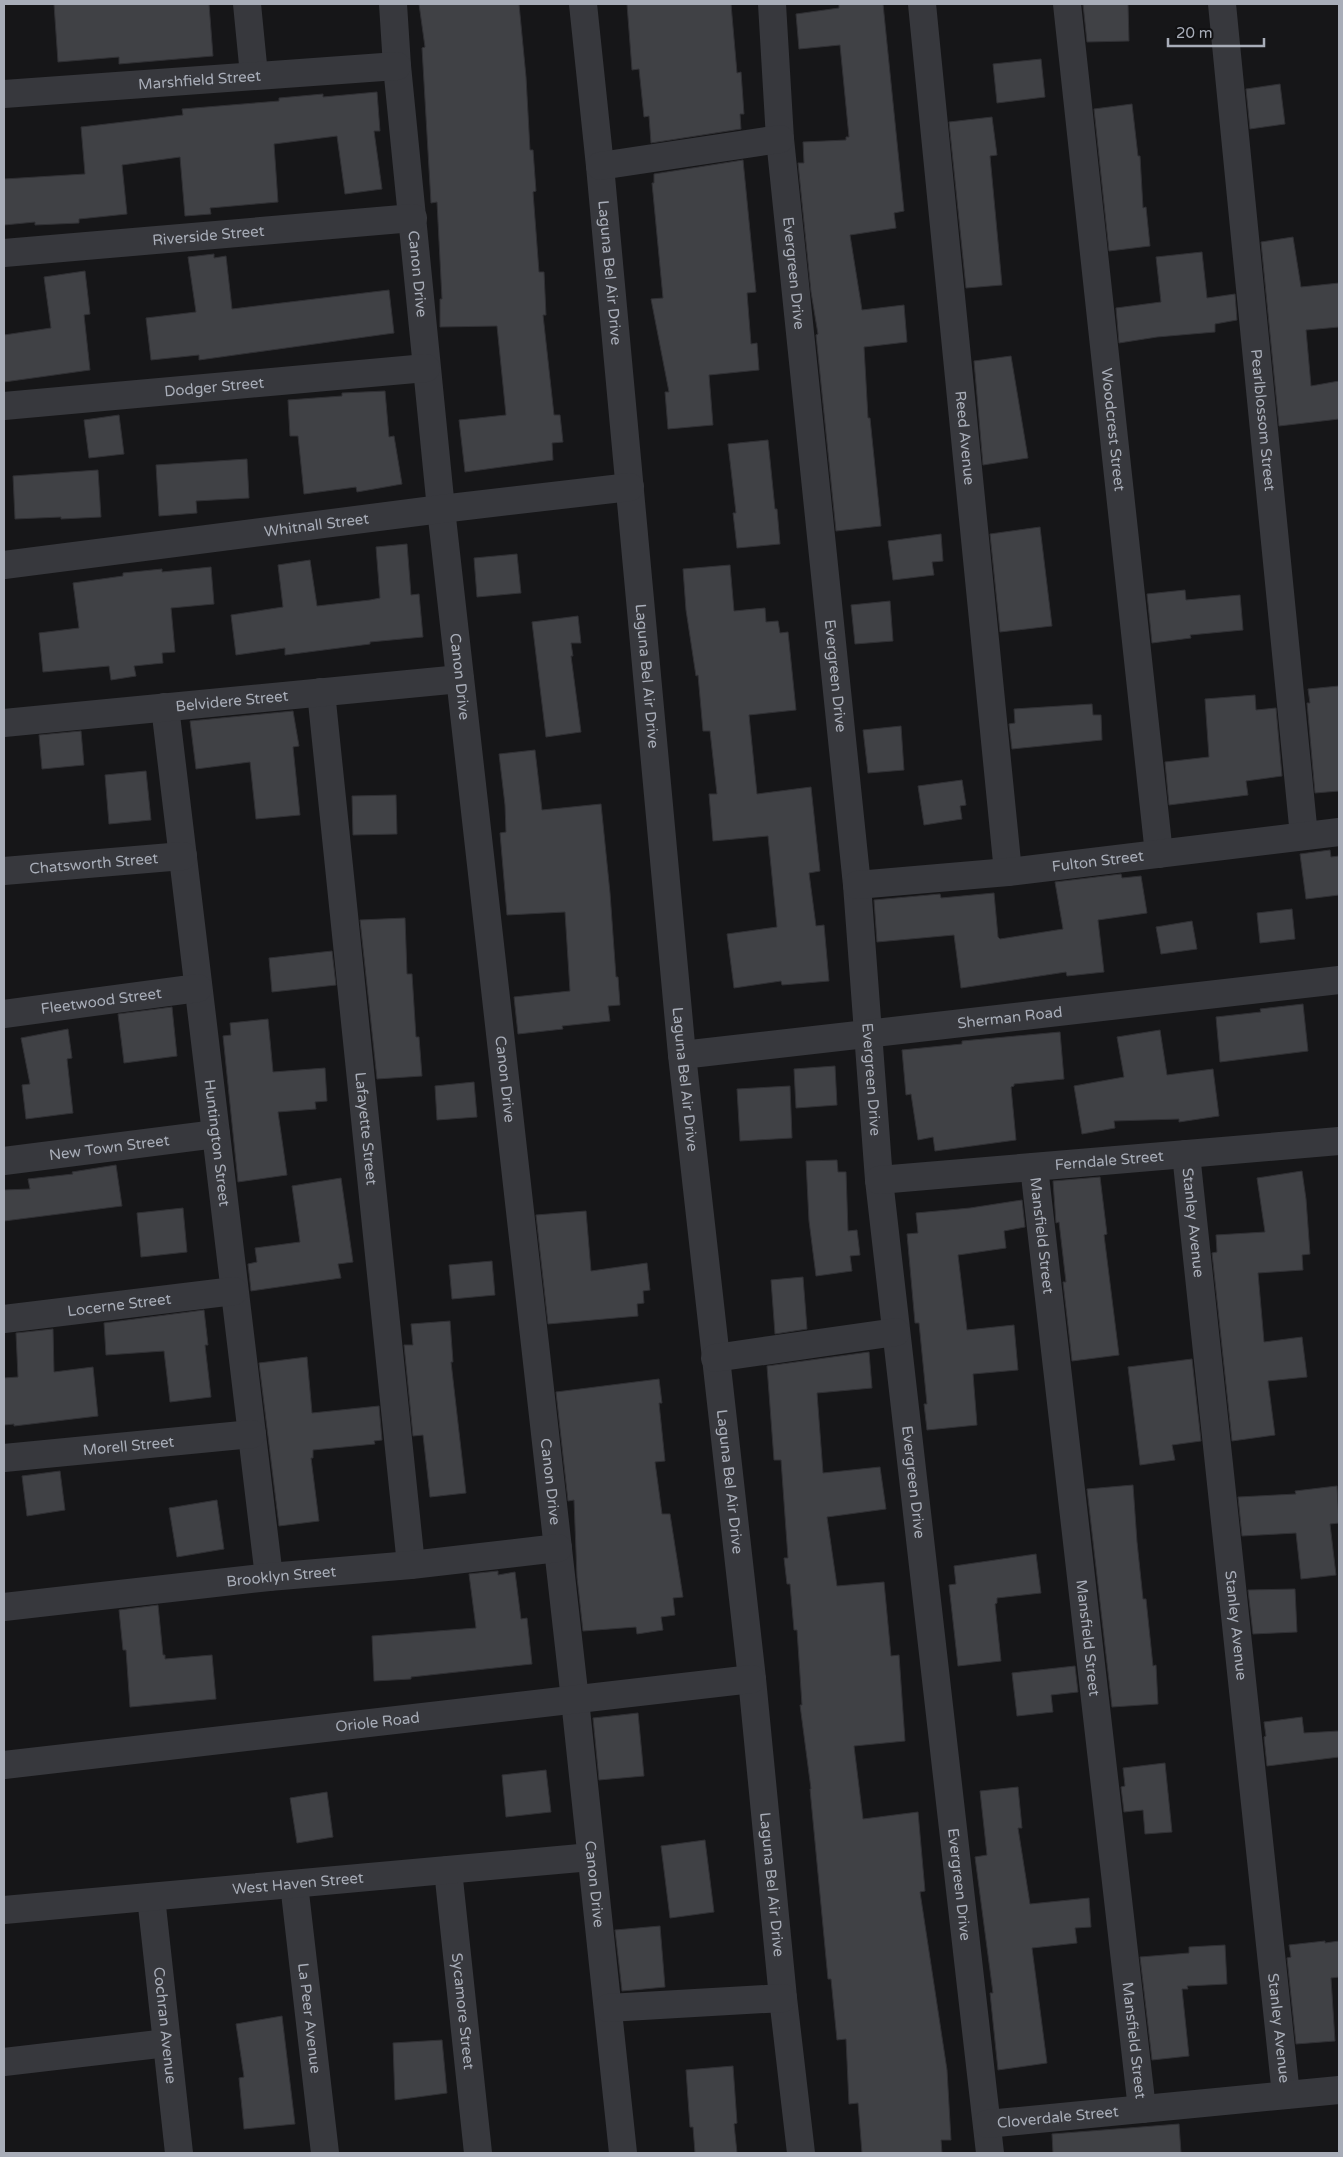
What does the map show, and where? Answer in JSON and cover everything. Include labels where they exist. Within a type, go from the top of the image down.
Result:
[{"type":"street","points":[[247,4],[254,76]]},
{"type":"street","name":"Canon Drive","points":[[393,4],[397,66],[441,509],[558,1548],[623,2153]]},
{"type":"street","name":"Laguna Bel Air Drive","points":[[583,4],[600,166],[682,1055],[752,1679],[783,1998],[801,2153]]},
{"type":"street","name":"Evergreen Drive","points":[[772,4],[780,139],[857,885],[879,1180],[990,2153]]},
{"type":"street","name":"Reed Avenue","points":[[922,4],[1008,872]]},
{"type":"street","name":"Woodcrest Street","points":[[1067,4],[1159,854]]},
{"type":"street","name":"Pearlblossom Street","points":[[1222,4],[1304,836]]},
{"type":"street","name":"Marshfield Street","points":[[4,94],[397,66]]},
{"type":"street","points":[[600,166],[780,139]]},
{"type":"street","name":"Riverside Street","points":[[4,253],[413,218]]},
{"type":"street","name":"Dodger Street","points":[[4,406],[426,368]]},
{"type":"street","name":"Whitnall Street","points":[[4,566],[441,509],[630,487]]},
{"type":"street","name":"Belvidere Street","points":[[4,723],[460,679]]},
{"type":"street","name":"Lafayette Street","points":[[321,692],[411,1565]]},
{"type":"street","name":"Huntington Street","points":[[165,707],[269,1577]]},
{"type":"street","name":"Fulton Street","points":[[857,885],[1008,872],[1339,832]]},
{"type":"street","name":"Chatsworth Street","points":[[4,871],[183,856]]},
{"type":"street","name":"Sherman Road","points":[[682,1055],[1339,980]]},
{"type":"street","name":"Fleetwood Street","points":[[4,1014],[198,988]]},
{"type":"street","name":"New Town Street","points":[[4,1161],[216,1134]]},
{"type":"street","name":"Ferndale Street","points":[[879,1180],[1339,1142]]},
{"type":"street","name":"Stanley Avenue","points":[[1186,1154],[1286,2095]]},
{"type":"street","name":"Mansfield Street","points":[[1034,1167],[1142,2109]]},
{"type":"street","name":"Locerne Street","points":[[4,1319],[234,1291]]},
{"type":"street","points":[[715,1358],[896,1332]]},
{"type":"street","name":"Morell Street","points":[[4,1458],[252,1434]]},
{"type":"street","name":"Brooklyn Street","points":[[4,1607],[269,1577],[411,1565],[558,1548]]},
{"type":"street","name":"Oriole Road","points":[[4,1765],[752,1679]]},
{"type":"street","name":"West Haven Street","points":[[4,1910],[591,1857]]},
{"type":"street","name":"Sycamore Street","points":[[448,1870],[478,2153]]},
{"type":"street","name":"La Peer Avenue","points":[[294,1884],[325,2153]]},
{"type":"street","name":"Cochran Avenue","points":[[151,1896],[179,2153]]},
{"type":"street","points":[[608,2008],[783,1998]]},
{"type":"street","points":[[4,2062],[167,2043]]},
{"type":"street","name":"Cloverdale Street","points":[[986,2124],[1339,2090]]},
{"type":"building","points":[[54,4],[209,4],[213,56],[119,64],[119,57],[58,62]]},
{"type":"building","points":[[419,4],[519,4],[530,150],[533,150],[536,191],[533,192],[539,272],[544,272],[546,315],[543,315],[554,415],[560,415],[563,442],[552,443],[553,460],[465,472],[459,420],[506,415],[497,326],[440,327],[440,299],[442,299],[437,202],[431,203],[422,48],[425,47]]},
{"type":"building","points":[[627,4],[731,4],[737,73],[741,72],[744,114],[740,114],[741,129],[651,143],[649,116],[644,117],[639,69],[632,70]]},
{"type":"building","points":[[839,4],[883,4],[904,211],[894,213],[896,228],[850,235],[862,310],[904,305],[907,342],[864,347],[868,418],[870,418],[881,526],[836,531],[816,335],[818,334],[811,292],[798,163],[804,163],[803,142],[846,140],[846,137],[849,137],[840,45],[799,49],[796,14],[839,8]]},
{"type":"building","points":[[1083,4],[1128,4],[1129,41],[1087,42]]},
{"type":"building","points":[[1041,59],[1045,97],[997,103],[993,64]]},
{"type":"building","points":[[1280,84],[1285,124],[1250,129],[1246,89]]},
{"type":"building","points":[[377,92],[380,131],[374,131],[382,189],[345,194],[337,136],[274,144],[278,202],[210,208],[211,214],[185,216],[180,157],[122,165],[127,214],[79,219],[79,223],[35,225],[35,222],[4,225],[4,179],[85,174],[81,127],[183,115],[182,109],[279,101],[279,98],[323,94],[323,97]]},
{"type":"building","points":[[1132,104],[1138,156],[1140,156],[1143,208],[1146,207],[1150,246],[1109,251],[1094,109]]},
{"type":"building","points":[[992,117],[997,155],[990,156],[1002,285],[966,288],[949,122]]},
{"type":"building","points":[[743,160],[756,292],[747,293],[751,344],[757,343],[759,370],[709,375],[713,425],[668,429],[665,392],[669,392],[651,299],[663,298],[652,183],[654,183],[654,174]]},
{"type":"building","points":[[1293,237],[1301,287],[1339,283],[1339,327],[1306,330],[1311,386],[1339,381],[1339,419],[1279,426],[1261,242]]},
{"type":"building","points":[[1202,252],[1207,298],[1235,294],[1237,320],[1215,324],[1215,332],[1157,337],[1119,343],[1116,308],[1161,302],[1156,257]]},
{"type":"building","points":[[214,254],[214,258],[226,256],[232,309],[389,290],[394,333],[199,360],[199,355],[151,360],[146,318],[196,312],[188,257]]},
{"type":"building","points":[[85,271],[90,314],[84,315],[90,370],[4,382],[4,335],[51,328],[44,277]]},
{"type":"building","points":[[1011,356],[1028,458],[983,465],[974,361]]},
{"type":"building","points":[[385,391],[389,437],[394,436],[402,484],[357,492],[356,487],[304,494],[298,436],[290,436],[288,400],[342,396],[342,393]]},
{"type":"building","points":[[119,415],[124,454],[89,458],[84,420]]},
{"type":"building","points":[[768,440],[780,544],[737,548],[733,513],[736,513],[728,444]]},
{"type":"building","points":[[247,459],[249,498],[196,501],[197,513],[159,516],[156,465]]},
{"type":"building","points":[[98,470],[101,517],[15,519],[13,476]]},
{"type":"building","points":[[1040,527],[1052,626],[1000,632],[990,534]]},
{"type":"building","points":[[941,534],[943,561],[932,562],[934,575],[893,580],[888,541]]},
{"type":"building","points":[[407,544],[411,595],[419,594],[423,637],[370,642],[370,644],[285,655],[285,648],[236,655],[231,615],[283,607],[278,565],[310,560],[317,606],[370,600],[380,598],[376,547]]},
{"type":"building","points":[[517,554],[521,593],[477,597],[474,558]]},
{"type":"building","points":[[730,565],[734,611],[765,608],[766,622],[778,621],[780,633],[788,632],[796,710],[749,715],[757,794],[811,787],[820,871],[809,873],[816,926],[824,925],[829,981],[782,985],[781,981],[734,988],[727,934],[777,927],[768,836],[713,841],[709,794],[717,794],[710,731],[703,731],[698,675],[696,676],[686,610],[683,569]]},
{"type":"building","points":[[211,567],[214,604],[171,608],[175,652],[162,653],[163,663],[134,666],[136,676],[111,680],[109,666],[43,672],[39,633],[79,628],[73,583],[123,576],[123,573],[162,569],[162,572]]},
{"type":"building","points":[[1185,590],[1186,600],[1240,595],[1243,630],[1190,635],[1191,638],[1152,643],[1147,594]]},
{"type":"building","points":[[890,601],[893,641],[855,644],[851,605]]},
{"type":"building","points":[[578,616],[581,643],[571,643],[573,656],[571,656],[581,732],[546,737],[532,622]]},
{"type":"building","points":[[1339,686],[1339,791],[1315,793],[1307,703],[1310,703],[1308,689]]},
{"type":"building","points":[[1255,695],[1256,710],[1276,708],[1282,776],[1246,781],[1248,795],[1169,805],[1165,762],[1209,757],[1205,699]]},
{"type":"building","points":[[1092,704],[1093,715],[1101,715],[1102,740],[1012,749],[1009,724],[1015,723],[1014,709]]},
{"type":"building","points":[[293,711],[299,746],[293,747],[300,815],[256,819],[250,762],[196,769],[190,721]]},
{"type":"building","points":[[901,726],[904,770],[868,773],[863,730]]},
{"type":"building","points":[[81,731],[84,765],[42,769],[39,735]]},
{"type":"building","points":[[535,750],[542,810],[601,804],[620,1005],[608,1006],[610,1021],[562,1026],[563,1029],[518,1034],[514,997],[570,991],[565,912],[507,915],[500,833],[506,832],[505,805],[499,754]]},
{"type":"building","points":[[146,771],[151,820],[109,824],[105,775]]},
{"type":"building","points":[[962,780],[966,805],[960,806],[962,819],[924,825],[918,786]]},
{"type":"building","points":[[396,795],[397,834],[353,835],[352,796]]},
{"type":"building","points":[[1330,850],[1331,857],[1339,856],[1339,895],[1306,899],[1300,854]]},
{"type":"building","points":[[1121,874],[1122,878],[1141,876],[1147,913],[1098,920],[1104,972],[1067,976],[1066,972],[961,988],[954,935],[877,942],[874,900],[940,894],[941,898],[994,893],[998,937],[1000,939],[1063,929],[1055,882]]},
{"type":"building","points":[[1292,909],[1295,939],[1260,943],[1257,913]]},
{"type":"building","points":[[405,918],[407,974],[412,974],[416,1037],[419,1037],[422,1076],[377,1079],[360,920]]},
{"type":"building","points":[[1192,921],[1197,949],[1161,954],[1156,927]]},
{"type":"building","points":[[332,951],[336,985],[272,992],[269,958]]},
{"type":"building","points":[[1303,1004],[1308,1051],[1220,1062],[1216,1017],[1261,1012],[1260,1009]]},
{"type":"building","points":[[172,1007],[177,1056],[124,1063],[118,1014]]},
{"type":"building","points":[[268,1019],[273,1072],[325,1068],[327,1101],[315,1102],[316,1109],[278,1112],[287,1175],[238,1182],[223,1036],[231,1035],[230,1023]]},
{"type":"building","points":[[68,1029],[72,1058],[67,1059],[73,1113],[26,1119],[22,1085],[30,1084],[21,1038]]},
{"type":"building","points":[[1160,1030],[1167,1075],[1213,1069],[1219,1116],[1179,1122],[1179,1119],[1114,1121],[1115,1128],[1082,1134],[1074,1086],[1124,1077],[1117,1037]]},
{"type":"building","points":[[1060,1032],[1064,1079],[1014,1084],[1011,1087],[1016,1140],[935,1151],[933,1137],[918,1140],[911,1094],[906,1095],[902,1050],[962,1044],[962,1041]]},
{"type":"building","points":[[835,1066],[837,1105],[796,1108],[794,1069]]},
{"type":"building","points":[[474,1082],[477,1117],[437,1120],[435,1086]]},
{"type":"building","points":[[790,1086],[792,1138],[740,1141],[737,1089]]},
{"type":"building","points":[[837,1160],[838,1172],[846,1172],[848,1231],[857,1230],[860,1255],[850,1256],[852,1271],[816,1276],[809,1221],[806,1161]]},
{"type":"building","points":[[116,1165],[122,1206],[4,1221],[4,1190],[30,1189],[28,1179],[73,1174],[72,1172]]},
{"type":"building","points":[[1302,1171],[1310,1254],[1302,1255],[1303,1270],[1258,1273],[1264,1342],[1302,1337],[1307,1377],[1268,1381],[1275,1435],[1232,1441],[1212,1253],[1217,1252],[1216,1235],[1265,1232],[1257,1178]]},
{"type":"building","points":[[1100,1177],[1107,1234],[1104,1235],[1119,1355],[1072,1361],[1063,1282],[1066,1282],[1059,1222],[1056,1223],[1053,1181]]},
{"type":"building","points":[[341,1178],[353,1262],[338,1264],[341,1278],[251,1291],[248,1264],[257,1262],[255,1248],[300,1242],[292,1186]]},
{"type":"building","points":[[1022,1200],[1025,1227],[1004,1231],[1006,1248],[958,1255],[967,1330],[1014,1325],[1018,1370],[973,1374],[977,1425],[927,1430],[924,1404],[927,1404],[919,1323],[915,1323],[907,1234],[918,1233],[916,1213],[970,1208]]},
{"type":"building","points":[[183,1208],[187,1252],[141,1257],[137,1213]]},
{"type":"building","points":[[586,1211],[591,1271],[647,1263],[650,1290],[643,1291],[644,1303],[637,1304],[638,1316],[548,1324],[536,1215]]},
{"type":"building","points":[[492,1261],[495,1295],[452,1299],[449,1265]]},
{"type":"building","points":[[803,1277],[807,1329],[775,1334],[771,1280]]},
{"type":"building","points":[[204,1310],[208,1345],[205,1345],[211,1397],[170,1402],[164,1351],[106,1355],[104,1323]]},
{"type":"building","points":[[450,1321],[453,1362],[451,1362],[466,1493],[430,1497],[423,1435],[413,1436],[404,1345],[413,1345],[411,1324]]},
{"type":"building","points":[[53,1329],[54,1372],[93,1367],[98,1416],[14,1426],[14,1424],[4,1425],[4,1378],[18,1377],[16,1333]]},
{"type":"building","points":[[869,1352],[872,1388],[817,1393],[823,1473],[880,1467],[886,1509],[827,1517],[837,1586],[884,1582],[891,1656],[899,1655],[905,1741],[854,1746],[863,1819],[918,1812],[925,1891],[920,1892],[947,2070],[951,2140],[941,2140],[942,2153],[862,2153],[858,2103],[849,2104],[846,2039],[837,2040],[831,1979],[828,1979],[811,1789],[800,1705],[802,1705],[797,1630],[794,1630],[790,1584],[787,1584],[784,1558],[788,1558],[781,1460],[774,1460],[767,1366]]},
{"type":"building","points":[[307,1357],[312,1413],[379,1406],[382,1440],[374,1441],[375,1444],[313,1450],[313,1458],[311,1458],[319,1521],[279,1526],[259,1363]]},
{"type":"building","points":[[1192,1359],[1201,1441],[1172,1445],[1175,1460],[1140,1465],[1128,1367]]},
{"type":"building","points":[[659,1379],[662,1403],[659,1403],[665,1461],[655,1462],[662,1514],[670,1514],[683,1597],[673,1598],[675,1615],[661,1617],[663,1630],[637,1634],[636,1627],[583,1631],[577,1577],[574,1500],[568,1501],[556,1392]]},
{"type":"building","points":[[60,1471],[65,1510],[27,1516],[22,1476]]},
{"type":"building","points":[[1133,1485],[1143,1599],[1146,1599],[1153,1666],[1156,1665],[1158,1704],[1112,1707],[1087,1489]]},
{"type":"building","points":[[1337,1486],[1339,1523],[1330,1524],[1336,1575],[1301,1579],[1296,1533],[1242,1536],[1238,1497],[1296,1494],[1295,1491]]},
{"type":"building","points":[[217,1500],[224,1549],[177,1557],[169,1508]]},
{"type":"building","points":[[1036,1554],[1041,1593],[997,1598],[997,1603],[995,1604],[1001,1661],[958,1666],[949,1585],[956,1584],[954,1566]]},
{"type":"building","points":[[498,1571],[498,1575],[515,1572],[521,1619],[527,1618],[532,1664],[411,1677],[411,1679],[374,1681],[372,1636],[476,1628],[469,1574]]},
{"type":"building","points":[[1295,1589],[1297,1632],[1253,1634],[1248,1590]]},
{"type":"building","points":[[158,1605],[165,1659],[212,1655],[216,1699],[130,1707],[126,1650],[123,1650],[119,1610]]},
{"type":"building","points":[[1075,1666],[1078,1692],[1051,1695],[1053,1712],[1017,1716],[1012,1673]]},
{"type":"building","points":[[638,1713],[644,1776],[599,1780],[593,1718]]},
{"type":"building","points":[[1302,1717],[1304,1733],[1339,1731],[1339,1757],[1267,1766],[1264,1722]]},
{"type":"building","points":[[1165,1763],[1172,1832],[1145,1834],[1143,1810],[1124,1812],[1121,1787],[1125,1786],[1123,1768]]},
{"type":"building","points":[[546,1770],[551,1812],[506,1817],[502,1775]]},
{"type":"building","points":[[1018,1787],[1022,1828],[1018,1828],[1030,1904],[1089,1898],[1091,1927],[1075,1928],[1077,1943],[1032,1948],[1047,2063],[998,2070],[990,1993],[993,1993],[975,1857],[987,1855],[980,1791]]},
{"type":"building","points":[[327,1792],[333,1837],[297,1843],[290,1798]]},
{"type":"building","points":[[705,1840],[714,1912],[670,1918],[661,1846]]},
{"type":"building","points":[[660,1926],[665,1987],[622,1991],[615,1930]]},
{"type":"building","points":[[1325,1941],[1325,1943],[1339,1941],[1339,1977],[1331,1978],[1335,2041],[1296,2044],[1287,1958],[1291,1957],[1289,1945]]},
{"type":"building","points":[[1225,1945],[1227,1984],[1187,1986],[1188,1989],[1182,1989],[1189,2056],[1152,2060],[1140,1957],[1189,1953],[1189,1947]]},
{"type":"building","points":[[282,2016],[295,2124],[244,2129],[239,2078],[244,2077],[236,2024]]},
{"type":"building","points":[[442,2040],[447,2093],[395,2100],[393,2043]]},
{"type":"building","points":[[733,2066],[737,2123],[734,2124],[737,2153],[695,2153],[693,2127],[690,2127],[686,2070]]},
{"type":"building","points":[[1179,2124],[1181,2153],[1053,2153],[1052,2134]]}]
